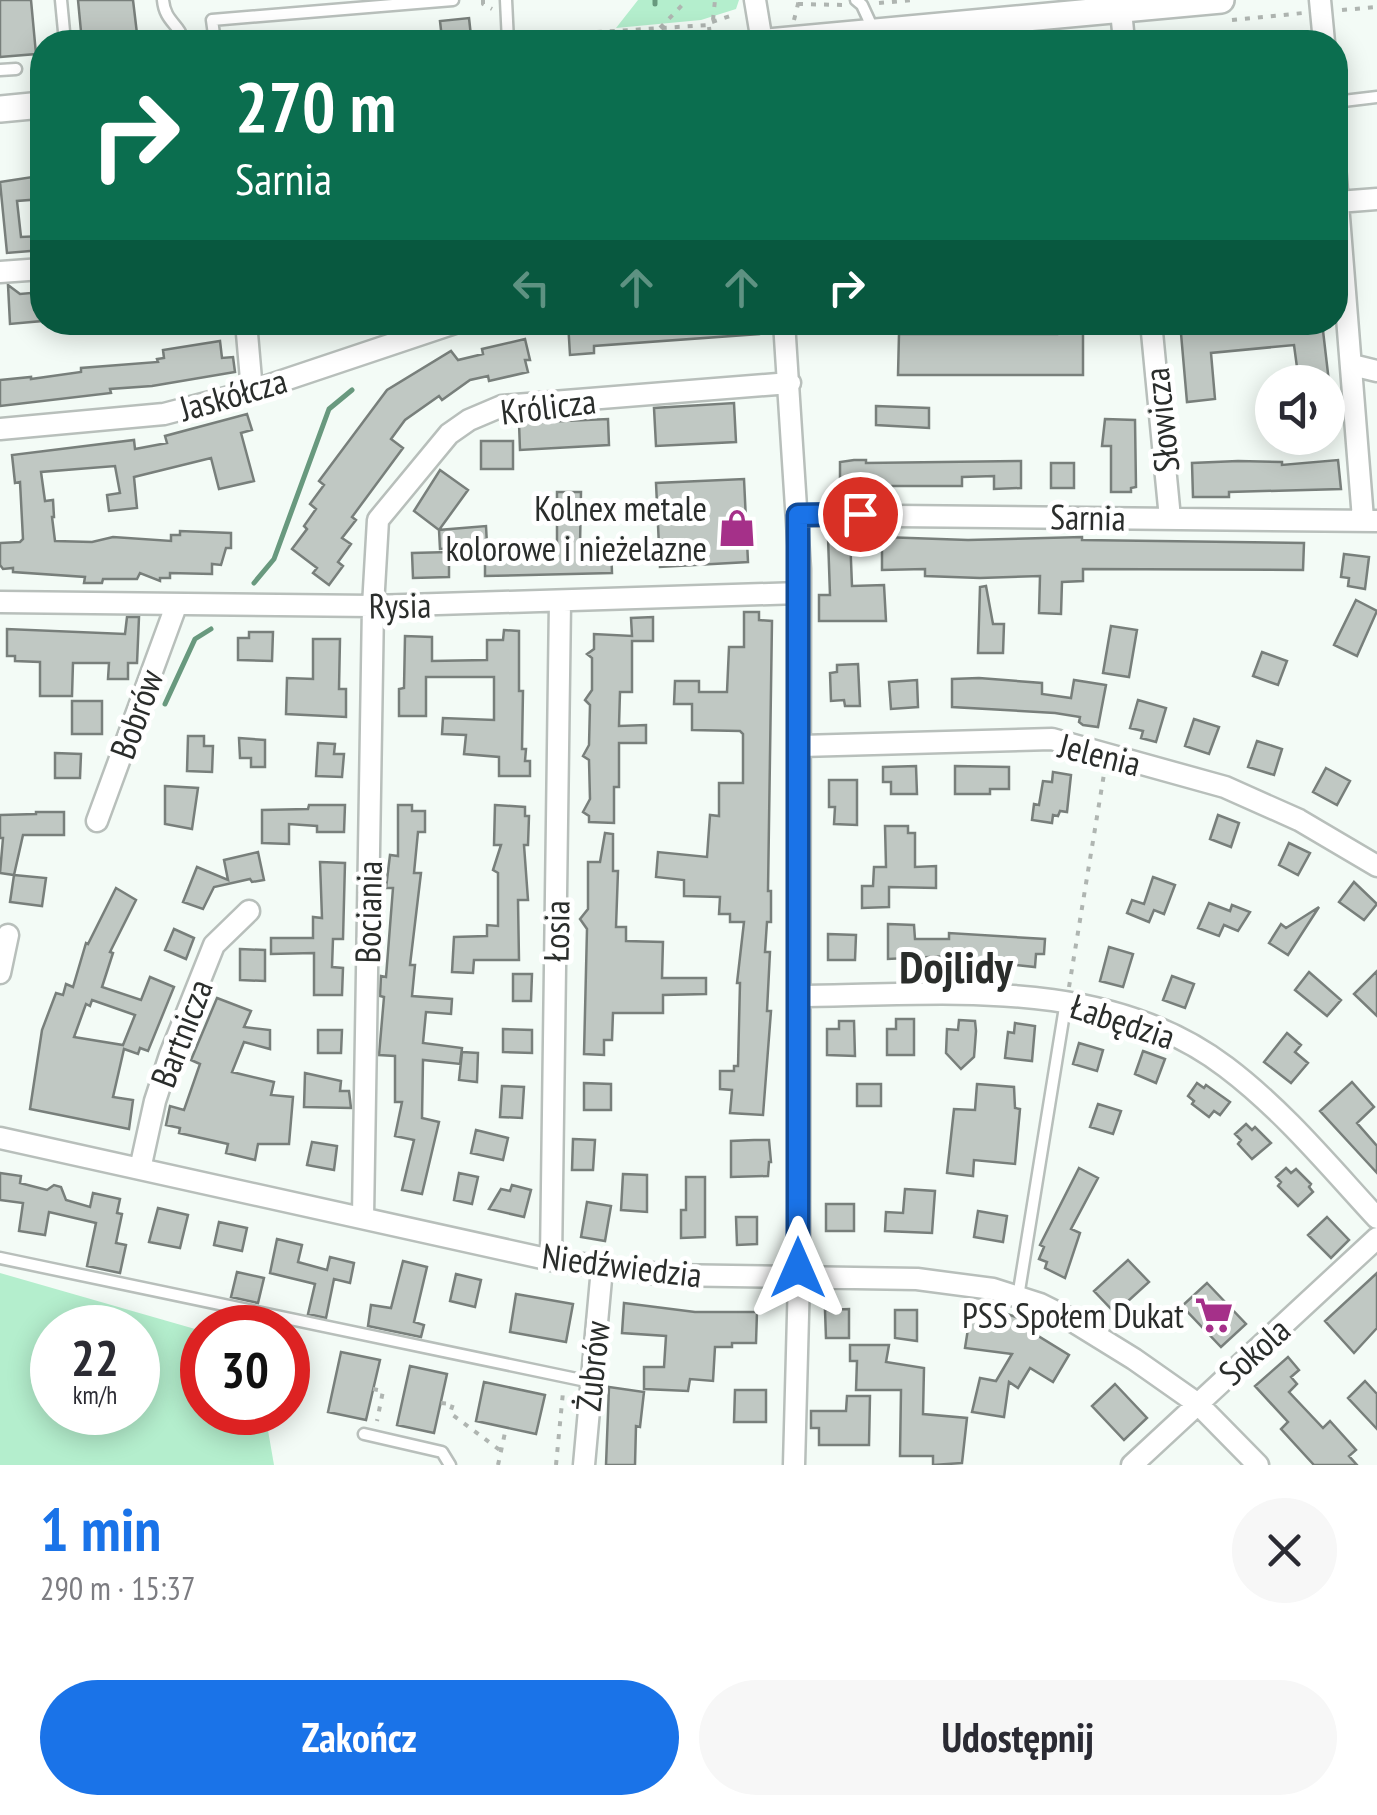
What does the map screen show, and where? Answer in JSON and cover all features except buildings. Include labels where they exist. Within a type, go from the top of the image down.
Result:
[{"type":"street","points":[[756,0],[762,30]]},
{"type":"street","points":[[897,30],[1221,0]]},
{"type":"street","points":[[1121,10],[1123,30]]},
{"type":"street","points":[[0,109],[30,106]]},
{"type":"street","points":[[1348,201],[1377,199]]},
{"type":"street","points":[[0,272],[30,270]]},
{"type":"street","points":[[1348,318],[1370,520]]},
{"type":"street","points":[[247,335],[252,391]]},
{"type":"street","name":"Jaskółcza","points":[[0,429],[164,414],[252,391],[419,335]]},
{"type":"street","points":[[785,335],[800,593],[794,1465]]},
{"type":"street","name":"Słowicza","points":[[1152,335],[1170,518]]},
{"type":"street","points":[[1352,365],[1377,371]]},
{"type":"street","name":"Królicza","points":[[372,606],[378,520],[449,434],[469,420],[502,406],[790,383]]},
{"type":"street","name":"Sarnia","points":[[798,515],[1370,520]]},
{"type":"street","name":"Rysia","points":[[0,602],[372,606],[800,593]]},
{"type":"street","name":"Łosia","points":[[551,1260],[560,602]]},
{"type":"street","name":"Bobrów","points":[[97,821],[176,606]]},
{"type":"street","name":"Bociania","points":[[363,1218],[372,606]]},
{"type":"street","name":"Jelenia","points":[[801,746],[1052,740],[1225,787],[1298,820],[1377,866]]},
{"type":"street","name":"Bartnicza","points":[[140,1169],[170,1055],[214,946],[249,911]]},
{"type":"street","points":[[0,973],[8,934]]},
{"type":"street","name":"Łabędzia","points":[[800,996],[1006,995],[1066,1000],[1184,1038],[1266,1100],[1377,1218]]},
{"type":"street","name":"Niedźwiedzia","points":[[0,1138],[602,1268],[680,1276],[917,1279],[973,1285],[1066,1316],[1198,1404],[1258,1465]]},
{"type":"street","name":"Sokola","points":[[1132,1465],[1377,1238]]},
{"type":"street","name":"Żubrów","points":[[584,1465],[585,1380],[602,1268]]},
{"type":"lane","points":[[60,0],[64,30]]},
{"type":"lane","points":[[163,0],[164,14],[178,30]]},
{"type":"lane","points":[[213,30],[212,20],[452,0]]},
{"type":"lane","points":[[506,0],[508,30]]},
{"type":"lane","points":[[856,0],[874,30]]},
{"type":"lane","points":[[0,70],[16,69]]},
{"type":"lane","points":[[1348,101],[1377,98]]},
{"type":"lane","points":[[1018,1297],[1066,1000]]},
{"type":"lane","points":[[0,1258],[585,1380]]},
{"type":"lane","points":[[369,1435],[442,1452],[450,1465]]},
{"type":"path","points":[[660,28],[687,0]]},
{"type":"path","points":[[711,30],[714,0]]},
{"type":"path","points":[[882,0],[914,0]]},
{"type":"path","points":[[790,25],[798,2],[840,6]]},
{"type":"path","points":[[1321,6],[1377,6]]},
{"type":"path","points":[[635,30],[711,24],[734,14]]},
{"type":"path","points":[[1066,1000],[1108,754]]},
{"type":"path","points":[[556,1465],[563,1392],[577,1394],[585,1380]]},
{"type":"path","points":[[369,1435],[384,1392],[372,1389]]},
{"type":"path","points":[[441,1403],[452,1404],[450,1414],[501,1451]]},
{"type":"path","points":[[498,1465],[506,1428]]},
{"type":"green space","points":[[638,0],[739,0],[736,9],[701,20],[616,28]]},
{"type":"green space","points":[[0,1273],[111,1305],[30,1305],[30,1435],[160,1435],[160,1319],[180,1325],[180,1435],[269,1435],[274,1465],[0,1465]]},
{"type":"waterway","points":[[254,583],[274,559],[329,409],[352,390]]},
{"type":"waterway","points":[[165,704],[195,639],[211,629]]},
{"type":"place","name":"Kolnex metale kolorowe i nieżelazne","points":[[737,528]]},
{"type":"place","name":"PSS Społem Dukat","points":[[1214,1315]]},
{"type":"district","name":"Dojlidy","points":[[956,966]]},
{"type":"route","points":[[798,1268],[798,515],[860,514]]}]
